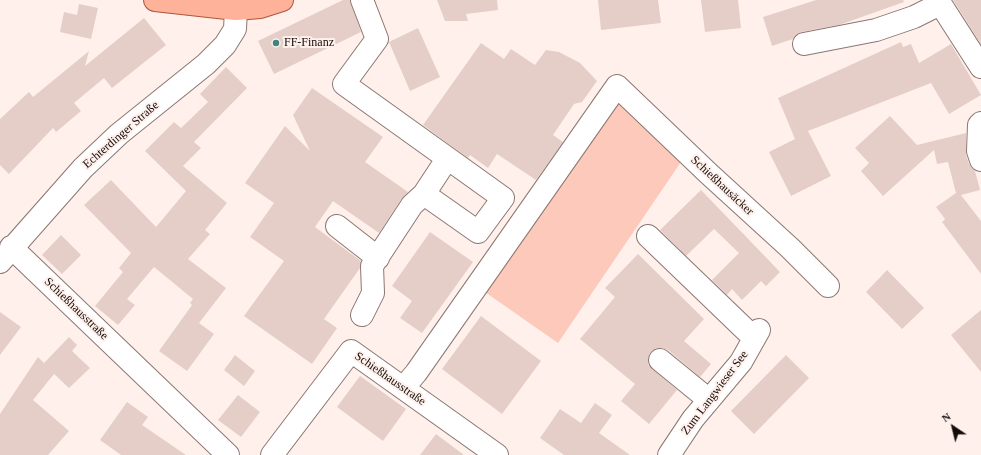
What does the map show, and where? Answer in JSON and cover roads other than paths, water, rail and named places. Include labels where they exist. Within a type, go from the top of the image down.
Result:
[{"type":"main road","points":[[155,0],[212,4],[236,9],[260,7],[282,0]]},
{"type":"street","points":[[362,0],[377,39],[344,84],[502,198],[478,232],[424,194]]},
{"type":"street","points":[[804,44],[876,30],[914,18],[939,2],[981,66]]},
{"type":"street","name":"Echterdinger Straße","points":[[5,254],[83,168],[114,139],[206,64],[225,45],[235,29],[236,9]]},
{"type":"street","name":"Schießhausäcker","points":[[403,388],[416,373],[617,86],[708,174],[790,248],[828,286]]},
{"type":"street","points":[[981,123],[979,125],[978,151],[981,160]]},
{"type":"street","points":[[362,315],[373,293],[372,266],[412,205],[424,194],[448,158]]},
{"type":"street","points":[[337,226],[378,258]]},
{"type":"street","name":"Zum Langwieser See","points":[[648,236],[757,334],[741,362],[693,419],[669,455]]},
{"type":"street","name":"Schießhausstraße","points":[[5,254],[228,455]]},
{"type":"street","name":"Schießhausstraße","points":[[272,455],[350,351],[497,455]]},
{"type":"street","points":[[660,360],[709,400]]},
{"type":"place","name":"FF-Finanz","points":[[276,43]]}]
